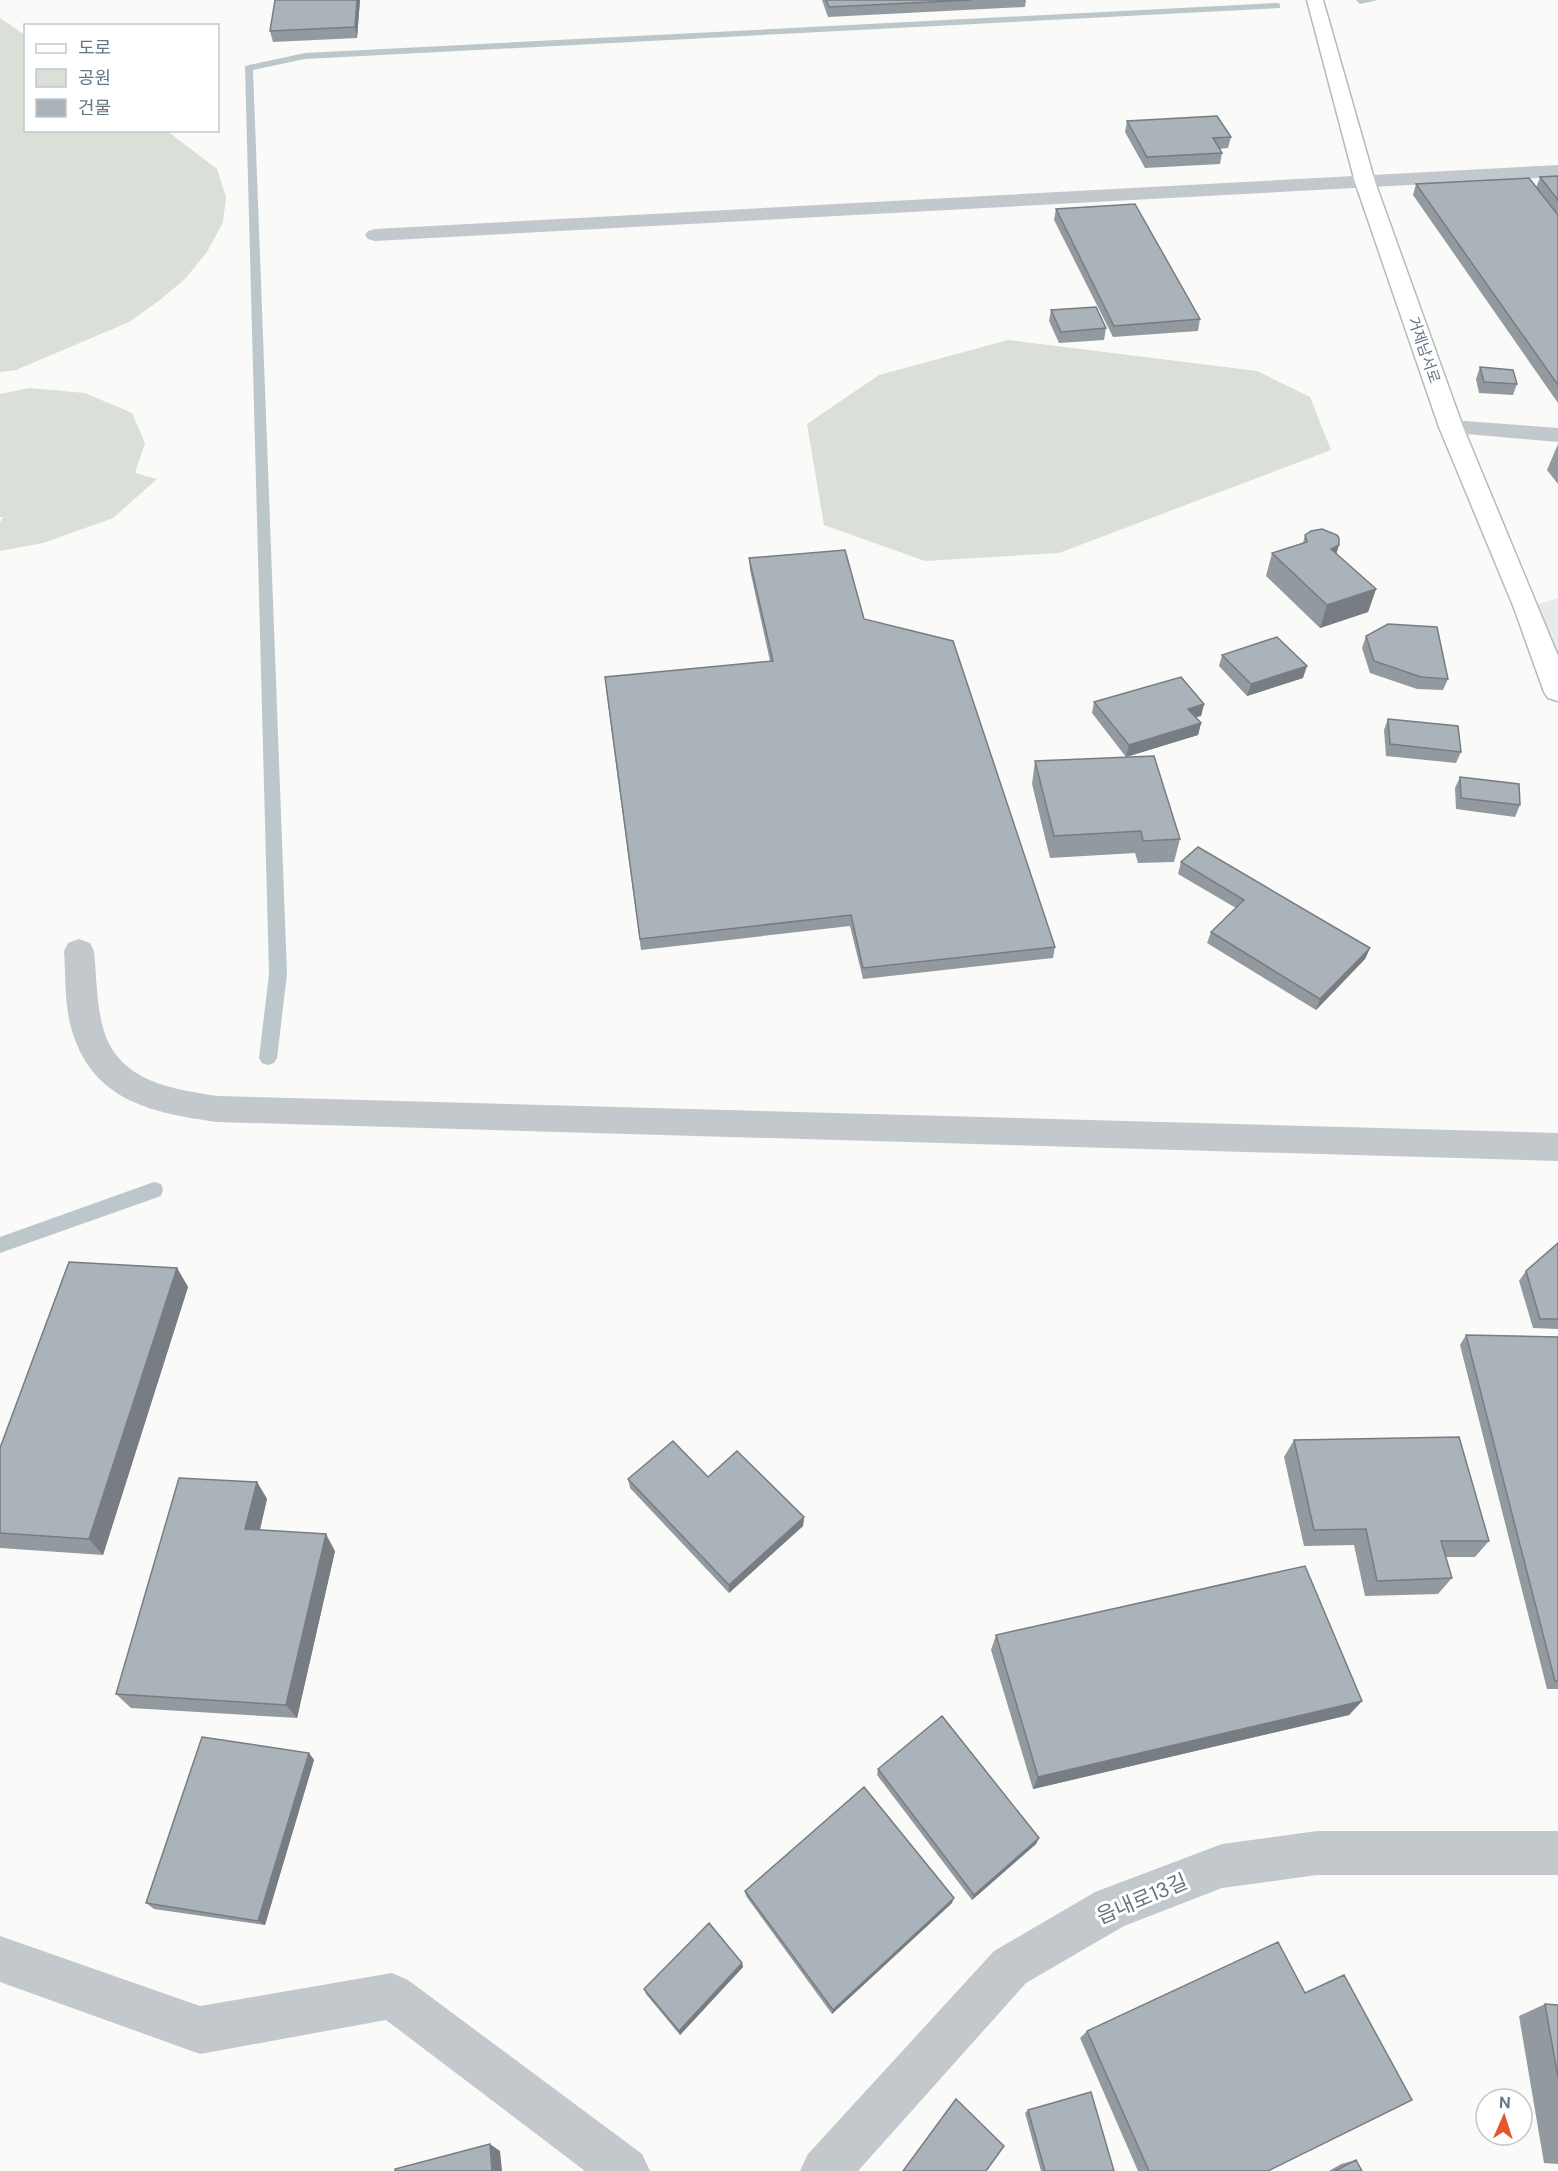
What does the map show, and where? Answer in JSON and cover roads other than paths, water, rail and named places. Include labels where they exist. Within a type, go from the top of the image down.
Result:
[{"type":"main road","name":"거제남서로","points":[[1315,0],[1365,182],[1451,426],[1527,608],[1558,692]]},
{"type":"street","points":[[375,235],[1558,171]]},
{"type":"street","points":[[1451,426],[1558,435]]},
{"type":"street","points":[[79,951],[89,1034],[100,1058],[128,1086],[167,1102],[217,1109],[1558,1147]]},
{"type":"street","name":"읍내로13길","points":[[825,2171],[1010,1967],[1111,1908],[1222,1866],[1317,1853],[1558,1854]]},
{"type":"street","points":[[0,1959],[200,2030],[392,1996],[625,2171]]},
{"type":"waterway","points":[[1360,1],[1373,0]]},
{"type":"waterway","points":[[268,1058],[278,974],[248,68],[305,56],[1277,6]]},
{"type":"waterway","points":[[0,1245],[154,1190]]}]
